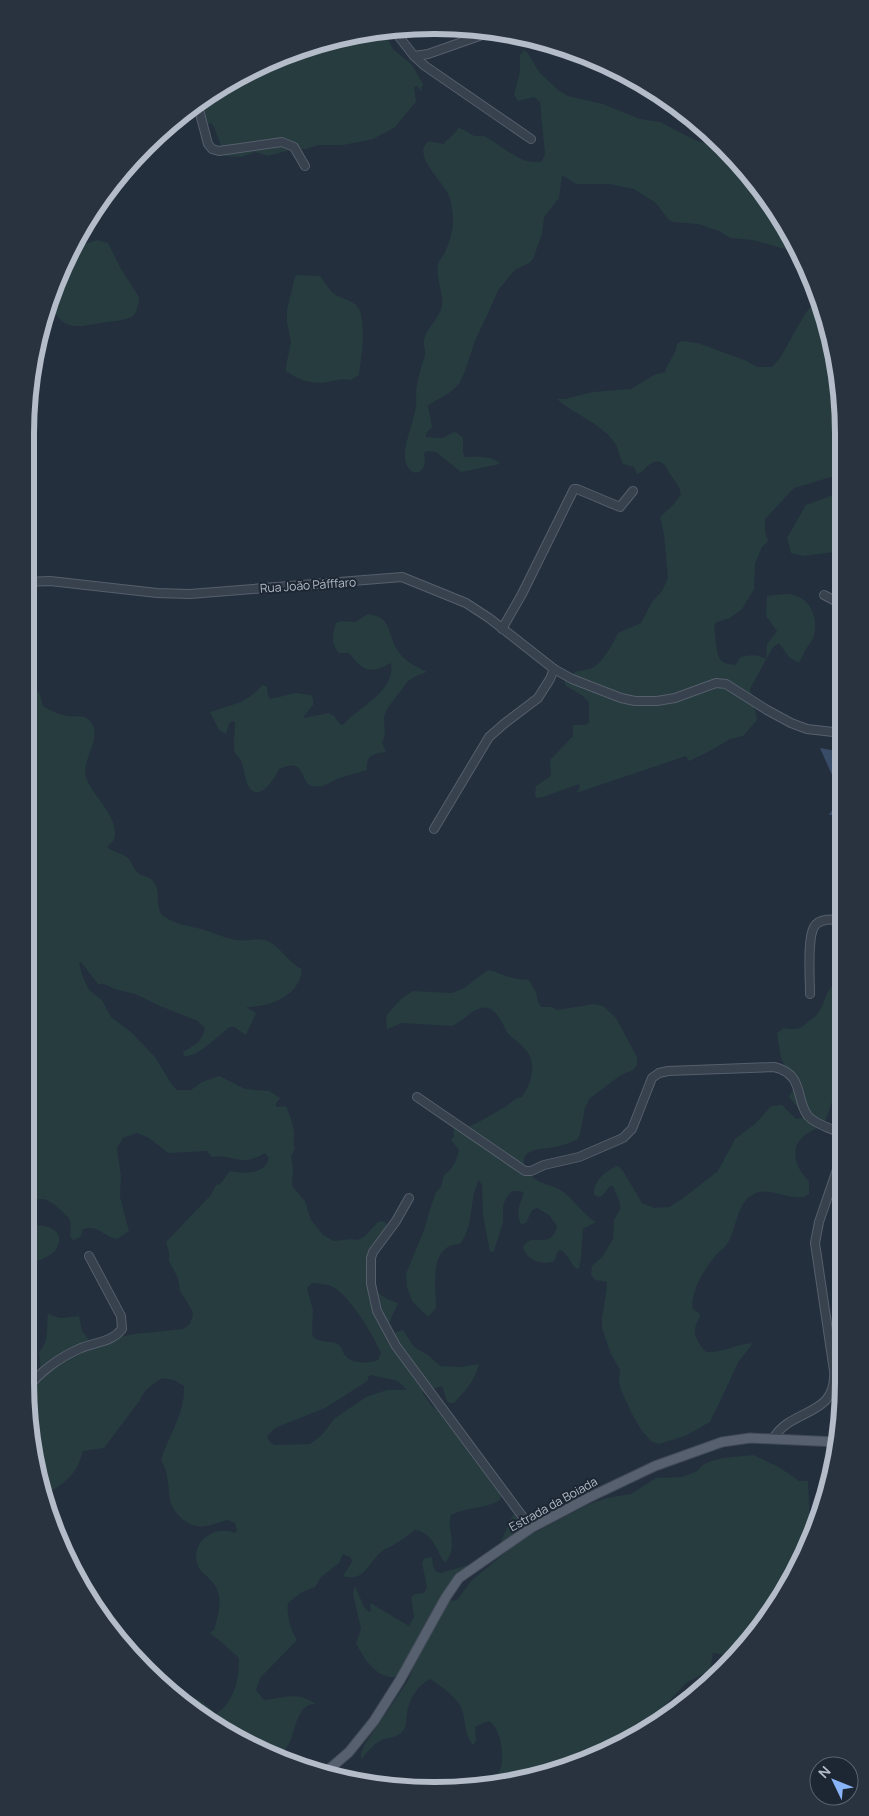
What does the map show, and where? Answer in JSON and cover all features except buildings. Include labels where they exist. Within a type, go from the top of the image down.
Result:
[{"type":"main road","name":"Estrada da Boiada","points":[[330,1769],[349,1752],[374,1721],[400,1680],[454,1585],[466,1572],[531,1528],[655,1466],[722,1442],[750,1438],[831,1442]]},
{"type":"street","points":[[399,36],[414,56],[443,80],[531,139]]},
{"type":"street","points":[[414,56],[428,54],[478,36]]},
{"type":"street","points":[[199,111],[208,144],[212,149],[219,151],[282,142],[294,147],[305,166]]},
{"type":"street","points":[[502,629],[522,594],[574,489],[620,508],[632,491]]},
{"type":"street","name":"Rua João Páfffaro","points":[[34,582],[50,581],[157,593],[190,594],[402,577],[466,603],[489,618],[554,670],[620,698],[635,701],[657,701],[675,698],[716,683],[726,684],[791,723],[807,729],[835,732]]},
{"type":"street","points":[[824,595],[835,601]]},
{"type":"street","points":[[434,829],[489,737],[538,698],[554,670]]},
{"type":"street","points":[[810,994],[810,947],[814,927],[817,923],[828,919],[835,920]]},
{"type":"street","points":[[417,1097],[525,1171],[535,1170],[544,1165],[579,1157],[626,1136],[632,1129],[652,1078],[663,1072],[781,1068],[794,1080],[807,1115],[816,1122],[835,1131]]},
{"type":"street","points":[[772,1439],[783,1426],[823,1403],[833,1389],[834,1371],[815,1243],[819,1222],[835,1175]]},
{"type":"street","points":[[409,1198],[396,1221],[372,1252],[371,1284],[377,1311],[396,1346],[531,1528]]},
{"type":"street","points":[[34,1381],[47,1368],[80,1349],[113,1338],[122,1329],[121,1316],[89,1256]]},
{"type":"green space","points":[[387,37],[393,49],[412,65],[423,84],[421,91],[417,86],[414,87],[416,102],[394,128],[373,139],[343,145],[318,145],[306,149],[293,149],[268,156],[255,152],[242,157],[225,156],[214,127],[211,123],[207,124],[199,111],[234,87],[289,62],[331,47]]},
{"type":"green space","points":[[524,50],[527,52],[539,72],[558,90],[568,96],[603,104],[640,119],[660,122],[697,141],[712,145],[736,170],[768,212],[791,251],[753,240],[730,238],[719,231],[698,224],[673,222],[668,219],[656,203],[634,189],[609,184],[576,184],[562,175],[559,198],[544,217],[542,234],[533,259],[515,270],[499,289],[475,341],[459,384],[449,393],[428,406],[432,427],[426,434],[426,437],[442,438],[454,432],[457,433],[463,438],[463,453],[465,457],[493,459],[500,464],[461,472],[436,452],[427,451],[424,453],[425,462],[423,468],[420,472],[416,473],[408,467],[405,460],[405,451],[416,406],[418,380],[425,355],[424,340],[441,308],[442,298],[438,265],[449,241],[453,222],[452,205],[449,196],[430,168],[423,153],[424,147],[429,141],[443,144],[458,128],[475,136],[486,137],[513,155],[527,161],[542,161],[545,154],[540,102],[534,97],[518,101],[514,94],[520,72],[520,55]]},
{"type":"green space","points":[[97,240],[108,243],[121,269],[139,297],[136,312],[132,317],[76,326],[64,323],[54,311],[64,281],[81,245]]},
{"type":"green space","points":[[297,275],[320,276],[332,292],[356,305],[360,311],[363,338],[359,375],[351,380],[342,379],[322,383],[311,382],[286,371],[291,342],[287,310]]},
{"type":"green space","points":[[813,303],[828,356],[834,408],[835,476],[794,488],[765,519],[765,532],[768,541],[762,547],[755,564],[754,589],[742,609],[730,618],[717,622],[714,625],[718,656],[723,662],[735,665],[741,657],[751,655],[766,659],[767,644],[777,631],[766,616],[767,596],[795,595],[807,602],[811,608],[815,621],[813,639],[799,663],[789,657],[779,643],[773,647],[750,689],[758,719],[743,736],[730,739],[689,761],[686,756],[576,793],[580,787],[579,784],[537,798],[535,796],[536,786],[551,776],[550,760],[573,736],[573,725],[589,723],[589,702],[566,686],[564,681],[575,672],[596,666],[614,642],[618,633],[641,623],[652,602],[662,591],[668,578],[664,534],[660,517],[674,504],[681,494],[678,485],[662,463],[652,463],[637,474],[634,467],[623,464],[616,445],[604,431],[557,399],[565,399],[593,392],[631,389],[654,375],[665,372],[677,344],[681,341],[698,343],[747,361],[757,367],[772,367],[780,358]]},
{"type":"green space","points":[[835,494],[835,552],[804,556],[791,553],[787,538],[806,505]]},
{"type":"green space","points":[[368,614],[382,619],[386,623],[394,644],[401,655],[427,672],[408,681],[387,709],[384,717],[385,734],[382,743],[386,752],[371,756],[368,761],[367,770],[339,778],[322,786],[309,785],[299,768],[292,765],[279,769],[265,789],[260,792],[251,789],[247,783],[241,761],[234,750],[235,722],[232,721],[229,724],[226,734],[219,730],[210,712],[241,702],[263,685],[267,687],[270,699],[296,693],[311,695],[313,705],[304,718],[328,713],[343,725],[375,698],[388,682],[391,673],[391,663],[378,669],[368,669],[359,664],[349,653],[339,653],[333,642],[336,623],[341,621],[355,622]]},
{"type":"green space","points":[[34,688],[39,692],[43,706],[62,715],[85,717],[94,727],[94,741],[85,770],[89,784],[110,815],[113,823],[114,839],[107,847],[127,857],[138,873],[154,882],[161,914],[186,926],[230,939],[266,940],[302,969],[296,986],[290,993],[265,1005],[246,1007],[256,1013],[246,1035],[234,1027],[230,1027],[202,1050],[184,1056],[183,1052],[197,1043],[204,1033],[205,1028],[198,1021],[135,994],[104,984],[98,984],[81,962],[79,964],[89,990],[102,1000],[111,1017],[131,1032],[155,1057],[177,1090],[191,1090],[202,1082],[219,1076],[245,1089],[269,1091],[280,1098],[275,1105],[277,1107],[286,1106],[294,1131],[295,1148],[291,1157],[293,1167],[292,1186],[305,1201],[311,1220],[323,1235],[334,1241],[358,1240],[364,1237],[378,1222],[383,1221],[386,1223],[386,1230],[369,1270],[378,1292],[385,1298],[398,1303],[389,1326],[391,1334],[403,1330],[414,1347],[428,1355],[440,1366],[461,1367],[479,1364],[472,1381],[454,1403],[447,1401],[442,1386],[433,1389],[425,1387],[423,1393],[431,1405],[447,1417],[501,1490],[500,1500],[451,1515],[452,1549],[446,1562],[443,1561],[429,1537],[421,1531],[415,1530],[383,1551],[356,1577],[343,1576],[352,1562],[351,1558],[343,1554],[339,1563],[321,1577],[315,1587],[302,1592],[288,1603],[290,1622],[297,1640],[260,1678],[256,1690],[264,1700],[297,1696],[316,1704],[305,1707],[301,1712],[290,1742],[283,1753],[234,1729],[186,1695],[197,1699],[216,1714],[228,1703],[235,1689],[239,1658],[209,1633],[214,1630],[219,1611],[219,1597],[215,1585],[198,1567],[196,1558],[197,1548],[202,1540],[216,1532],[227,1531],[235,1533],[237,1530],[235,1523],[227,1520],[208,1526],[197,1526],[186,1522],[180,1517],[170,1501],[167,1475],[161,1460],[182,1406],[184,1386],[174,1380],[162,1378],[152,1385],[146,1390],[104,1448],[83,1451],[77,1467],[69,1478],[49,1492],[37,1434],[34,1385],[39,1375],[39,1353],[47,1334],[48,1314],[60,1318],[79,1316],[82,1331],[89,1340],[101,1341],[134,1334],[183,1329],[190,1324],[193,1315],[192,1310],[180,1291],[178,1278],[169,1261],[166,1242],[210,1196],[216,1185],[220,1184],[230,1171],[247,1173],[259,1170],[267,1164],[269,1158],[265,1153],[249,1160],[243,1160],[212,1157],[207,1151],[168,1153],[149,1138],[137,1133],[123,1138],[117,1148],[121,1176],[120,1197],[129,1231],[117,1239],[96,1229],[88,1228],[82,1230],[80,1237],[73,1240],[70,1236],[71,1224],[69,1218],[54,1204],[44,1199],[34,1200]],"holes":[[[312,1283],[324,1284],[338,1290],[353,1306],[381,1353],[378,1360],[370,1362],[351,1360],[344,1354],[339,1345],[314,1338],[312,1334],[313,1310],[307,1288]],[[371,1375],[398,1381],[407,1390],[387,1390],[366,1397],[334,1419],[322,1435],[310,1444],[274,1445],[269,1441],[267,1436],[275,1428],[325,1408],[366,1382]]]},
{"type":"green space","points":[[488,970],[513,978],[528,979],[536,992],[541,1007],[552,1007],[557,1010],[594,1004],[603,1006],[616,1018],[637,1057],[637,1065],[633,1070],[621,1075],[589,1099],[577,1140],[558,1146],[538,1149],[525,1156],[525,1168],[530,1175],[562,1191],[596,1222],[583,1229],[579,1268],[575,1267],[561,1250],[558,1251],[554,1261],[545,1263],[535,1261],[527,1255],[523,1247],[527,1242],[550,1238],[557,1226],[549,1215],[537,1208],[532,1210],[526,1223],[521,1224],[518,1212],[524,1193],[520,1191],[512,1191],[506,1198],[503,1206],[503,1222],[494,1251],[490,1252],[483,1215],[482,1185],[479,1180],[473,1196],[470,1221],[465,1236],[460,1244],[450,1246],[443,1251],[438,1259],[435,1278],[436,1308],[428,1317],[412,1301],[407,1287],[406,1274],[424,1230],[436,1192],[441,1187],[444,1175],[452,1167],[457,1157],[459,1150],[451,1140],[454,1136],[453,1128],[458,1131],[470,1126],[522,1097],[531,1079],[532,1066],[531,1059],[522,1046],[509,1034],[498,1015],[488,1008],[478,1009],[451,1026],[402,1023],[387,1029],[386,1016],[402,998],[413,991],[452,993],[464,988]]},
{"type":"green space","points":[[835,984],[835,1093],[825,1122],[800,1140],[795,1152],[800,1171],[809,1181],[809,1194],[804,1197],[797,1197],[761,1192],[748,1198],[740,1210],[726,1245],[717,1254],[699,1280],[692,1303],[693,1309],[700,1314],[700,1318],[696,1323],[695,1333],[699,1343],[706,1352],[753,1343],[739,1361],[710,1422],[685,1436],[659,1444],[652,1442],[642,1431],[621,1390],[619,1381],[620,1370],[611,1354],[602,1328],[607,1282],[595,1280],[591,1274],[592,1266],[602,1257],[613,1239],[614,1220],[620,1210],[620,1203],[613,1186],[610,1186],[599,1197],[594,1195],[594,1190],[598,1181],[605,1173],[618,1166],[642,1203],[654,1208],[669,1207],[718,1171],[735,1139],[755,1124],[771,1106],[782,1105],[796,1119],[803,1118],[802,1113],[789,1097],[794,1085],[781,1058],[777,1033],[784,1028],[800,1028],[814,1017],[821,1009],[827,993]]},
{"type":"green space","points":[[34,1225],[50,1228],[59,1237],[56,1250],[34,1263]]},
{"type":"green space","points":[[753,1455],[779,1467],[799,1481],[808,1481],[810,1522],[782,1582],[736,1646],[727,1655],[713,1653],[710,1670],[686,1683],[656,1716],[635,1729],[588,1752],[538,1769],[494,1778],[499,1772],[502,1760],[501,1744],[496,1729],[488,1721],[475,1727],[476,1741],[472,1744],[457,1701],[430,1679],[418,1689],[412,1698],[404,1730],[396,1736],[378,1742],[361,1759],[361,1753],[365,1744],[407,1682],[412,1671],[409,1670],[397,1677],[388,1677],[376,1671],[362,1654],[356,1643],[361,1629],[353,1594],[355,1586],[364,1607],[368,1611],[371,1612],[370,1604],[372,1604],[409,1626],[414,1617],[411,1597],[415,1594],[424,1593],[427,1587],[422,1563],[425,1558],[432,1557],[434,1569],[440,1573],[472,1564],[448,1600],[454,1601],[458,1599],[471,1581],[511,1548],[513,1544],[500,1544],[513,1514],[519,1517],[525,1533],[532,1534],[589,1504],[607,1498],[631,1494],[656,1478],[683,1477],[697,1471],[704,1464],[723,1458]]},
{"type":"water","points":[[820,748],[835,751],[835,782]]},
{"type":"water","points":[[835,805],[835,815],[829,815]]}]
